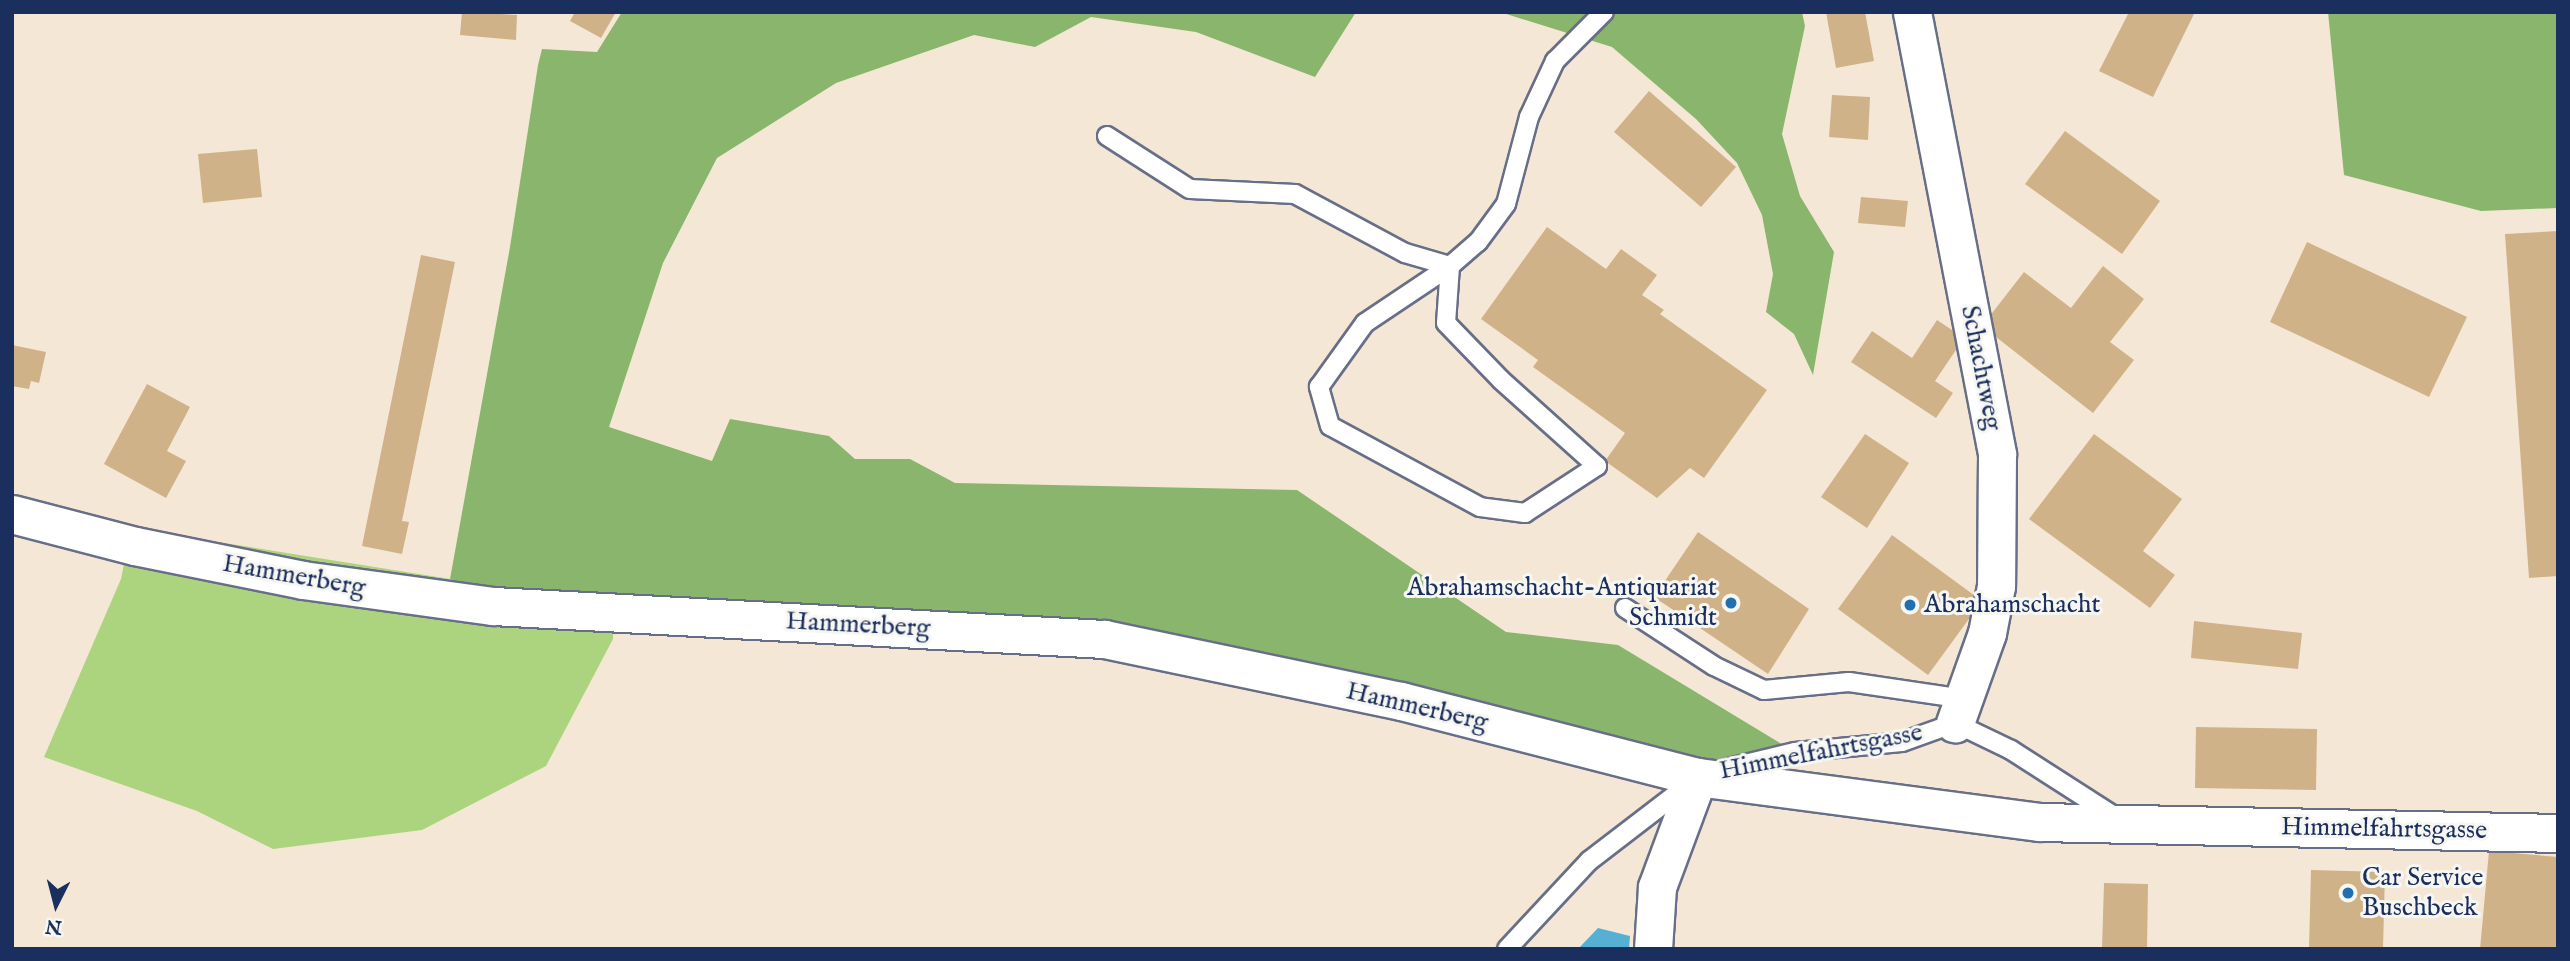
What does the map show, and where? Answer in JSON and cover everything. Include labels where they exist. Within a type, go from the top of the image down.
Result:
[{"type":"street","name":"Schachtweg","points":[[1912,12],[1997,454],[1996,586],[1987,632],[1959,711]]},
{"type":"street","name":"Hammerberg","points":[[12,514],[135,546],[303,580],[493,606],[1104,639],[1401,702],[1698,777]]},
{"type":"street","name":"Himmelfahrtsgasse","points":[[1653,949],[1657,887],[1698,777],[2039,822],[2558,832]]},
{"type":"lane","points":[[1450,266],[1446,323],[1501,380],[1597,466],[1525,513],[1480,507],[1330,426],[1319,387],[1365,323],[1450,266],[1478,242],[1506,204],[1529,117],[1555,61],[1604,12]]},
{"type":"lane","points":[[1107,136],[1190,189],[1295,194],[1405,253],[1450,266]]},
{"type":"lane","points":[[1625,608],[1714,666],[1764,690],[1849,682],[1959,711]]},
{"type":"lane","name":"Himmelfahrtsgasse","points":[[1507,949],[1590,861],[1698,777],[1795,752],[1902,742],[1959,711],[2082,792],[2125,824]]},
{"type":"green space","points":[[622,12],[1356,12],[1315,77],[1196,32],[1091,17],[1035,47],[974,35],[836,83],[717,158],[663,263],[609,427],[712,461],[730,419],[829,436],[855,459],[910,459],[955,483],[1297,490],[1506,632],[1618,645],[1795,752],[1698,777],[1104,639],[493,606],[450,579],[510,247],[542,49],[597,52]]},
{"type":"green space","points":[[1500,12],[1802,12],[1805,26],[1782,134],[1800,196],[1834,252],[1813,375],[1794,334],[1766,312],[1773,274],[1762,215],[1737,163],[1696,119],[1612,47]]},
{"type":"green space","points":[[2328,12],[2558,12],[2558,208],[2481,211],[2344,175]]},
{"type":"green space","points":[[131,528],[450,579],[493,606],[613,612],[613,639],[546,766],[422,830],[273,849],[197,811],[44,757],[121,579]]},
{"type":"water","points":[[1598,928],[1630,936],[1629,949],[1578,949]]},
{"type":"building","points":[[462,12],[517,15],[516,40],[460,35]]},
{"type":"building","points":[[575,12],[616,12],[601,38],[570,21]]},
{"type":"building","points":[[1826,12],[1865,12],[1874,61],[1836,68]]},
{"type":"building","points":[[2129,12],[2195,12],[2153,97],[2099,71]]},
{"type":"building","points":[[1649,91],[1736,167],[1701,207],[1614,132]]},
{"type":"building","points":[[1832,95],[1870,97],[1868,140],[1829,137]]},
{"type":"building","points":[[2065,131],[2160,201],[2122,254],[2025,184]]},
{"type":"building","points":[[257,149],[262,197],[203,203],[198,154]]},
{"type":"building","points":[[1861,197],[1908,201],[1905,227],[1858,223]]},
{"type":"building","points":[[1547,227],[1606,269],[1621,249],[1657,275],[1642,295],[1664,310],[1660,314],[1767,390],[1704,478],[1690,468],[1657,498],[1605,461],[1625,433],[1533,367],[1538,360],[1481,319]]},
{"type":"building","points":[[2558,231],[2558,576],[2529,578],[2505,234]]},
{"type":"building","points":[[2307,242],[2467,317],[2429,397],[2270,322]]},
{"type":"building","points":[[421,255],[455,262],[402,521],[409,522],[402,554],[362,546]]},
{"type":"building","points":[[2103,266],[2144,299],[2110,342],[2134,360],[2093,413],[1982,326],[2024,272],[2071,308]]},
{"type":"building","points":[[1937,320],[1964,338],[1935,381],[1953,393],[1936,418],[1851,362],[1872,331],[1912,358]]},
{"type":"building","points":[[12,345],[46,352],[39,383],[31,381],[29,389],[12,386]]},
{"type":"building","points":[[147,384],[190,407],[167,451],[186,461],[166,498],[104,464]]},
{"type":"building","points":[[1865,434],[1909,463],[1867,528],[1821,497]]},
{"type":"building","points":[[2094,434],[2182,499],[2143,551],[2175,575],[2150,608],[2029,519]]},
{"type":"building","name":"Abrahamschacht-Antiquariat Schmidt","points":[[1698,532],[1809,609],[1768,674],[1654,597]]},
{"type":"building","name":"Abrahamschacht","points":[[1892,535],[1982,601],[1928,675],[1838,609]]},
{"type":"building","points":[[2194,621],[2302,633],[2298,669],[2191,658]]},
{"type":"building","points":[[2196,727],[2317,729],[2316,790],[2195,788]]},
{"type":"building","points":[[2489,851],[2558,857],[2558,949],[2480,949]]},
{"type":"building","name":"Car Service Buschbeck","points":[[2311,870],[2385,872],[2383,949],[2309,949]]},
{"type":"building","points":[[2104,883],[2148,884],[2147,949],[2102,949]]},
{"type":"place","name":"Abrahamschacht-Antiquariat Schmidt","points":[[1731,603]]},
{"type":"place","name":"Abrahamschacht","points":[[1910,605]]},
{"type":"place","name":"Car Service Buschbeck","points":[[2348,893]]}]
